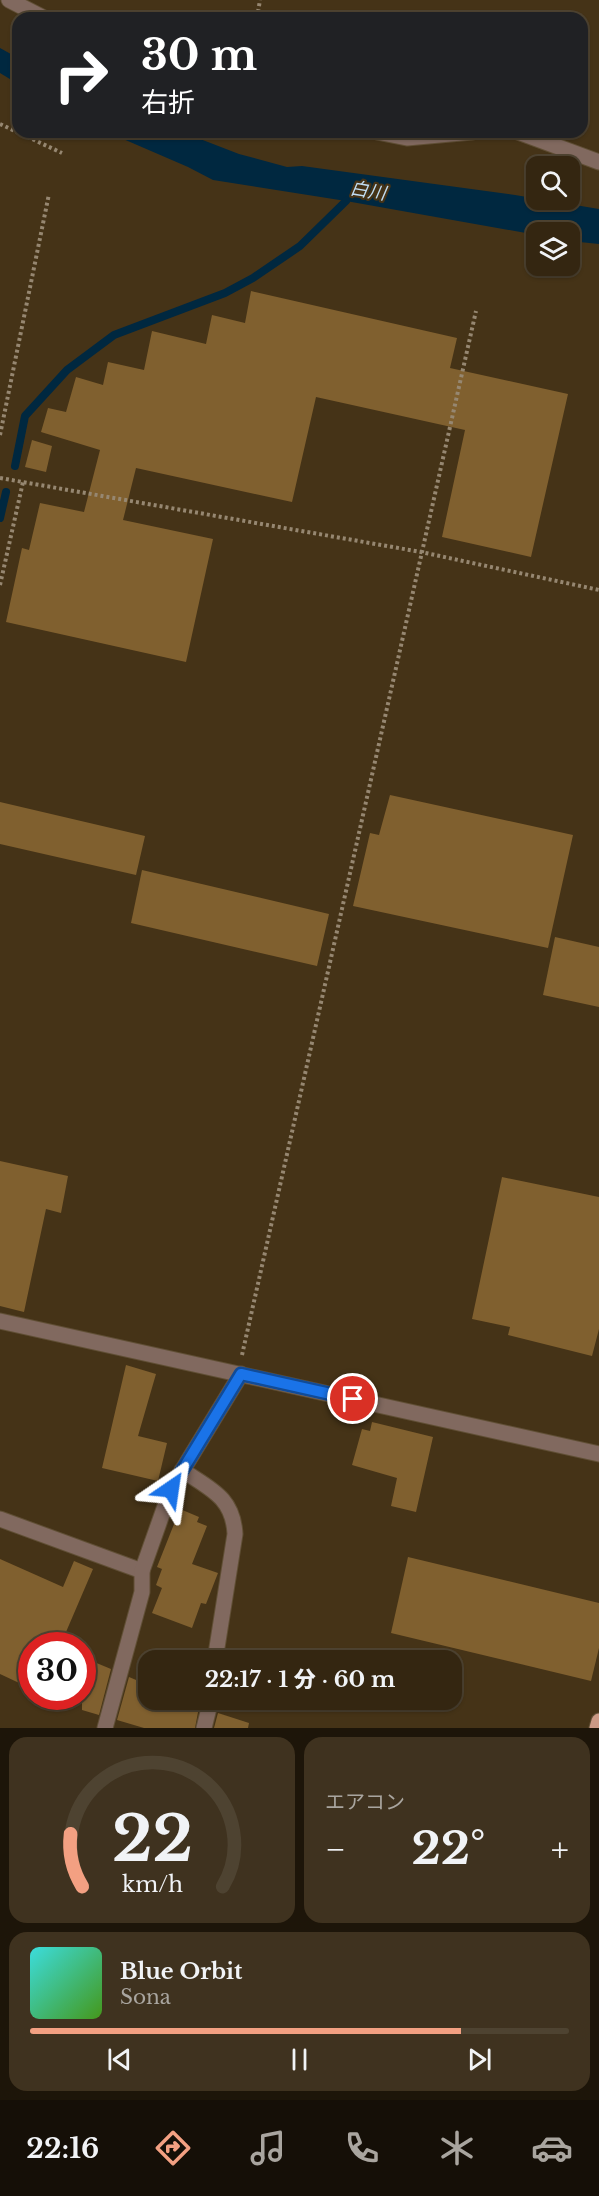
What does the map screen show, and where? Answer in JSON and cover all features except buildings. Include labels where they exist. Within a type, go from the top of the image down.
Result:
[{"type":"main road","points":[[597,1728],[599,1720]]},
{"type":"street","points":[[9,0],[32,12]]},
{"type":"street","points":[[534,138],[599,162]]},
{"type":"street","points":[[0,1320],[599,1455]]},
{"type":"street","points":[[105,1728],[142,1592],[142,1571],[171,1489],[241,1374]]},
{"type":"street","points":[[182,1470],[217,1493],[228,1504],[234,1520],[235,1534],[217,1650]]},
{"type":"street","points":[[0,1518],[142,1571]]},
{"type":"street","points":[[204,1728],[208,1710]]},
{"type":"path","points":[[30,138],[62,153]]},
{"type":"path","points":[[0,435],[49,194]]},
{"type":"path","points":[[241,1374],[242,1350],[476,311]]},
{"type":"path","points":[[0,478],[421,552],[599,590]]},
{"type":"path","points":[[0,585],[23,482]]},
{"type":"water","points":[[0,48],[12,55],[12,80],[0,73]]},
{"type":"water","name":"白川","points":[[121,138],[198,138],[239,154],[287,167],[302,166],[526,197],[526,210],[580,210],[580,206],[599,209],[599,244],[580,242],[580,222],[526,222],[526,233],[213,180]]},
{"type":"waterway","name":"白川","points":[[15,466],[25,416],[67,370],[114,335],[225,293],[253,278],[300,246],[346,201]]},
{"type":"waterway","points":[[0,518],[6,492]]},
{"type":"route","points":[[171,1489],[241,1374],[353,1399]]}]
